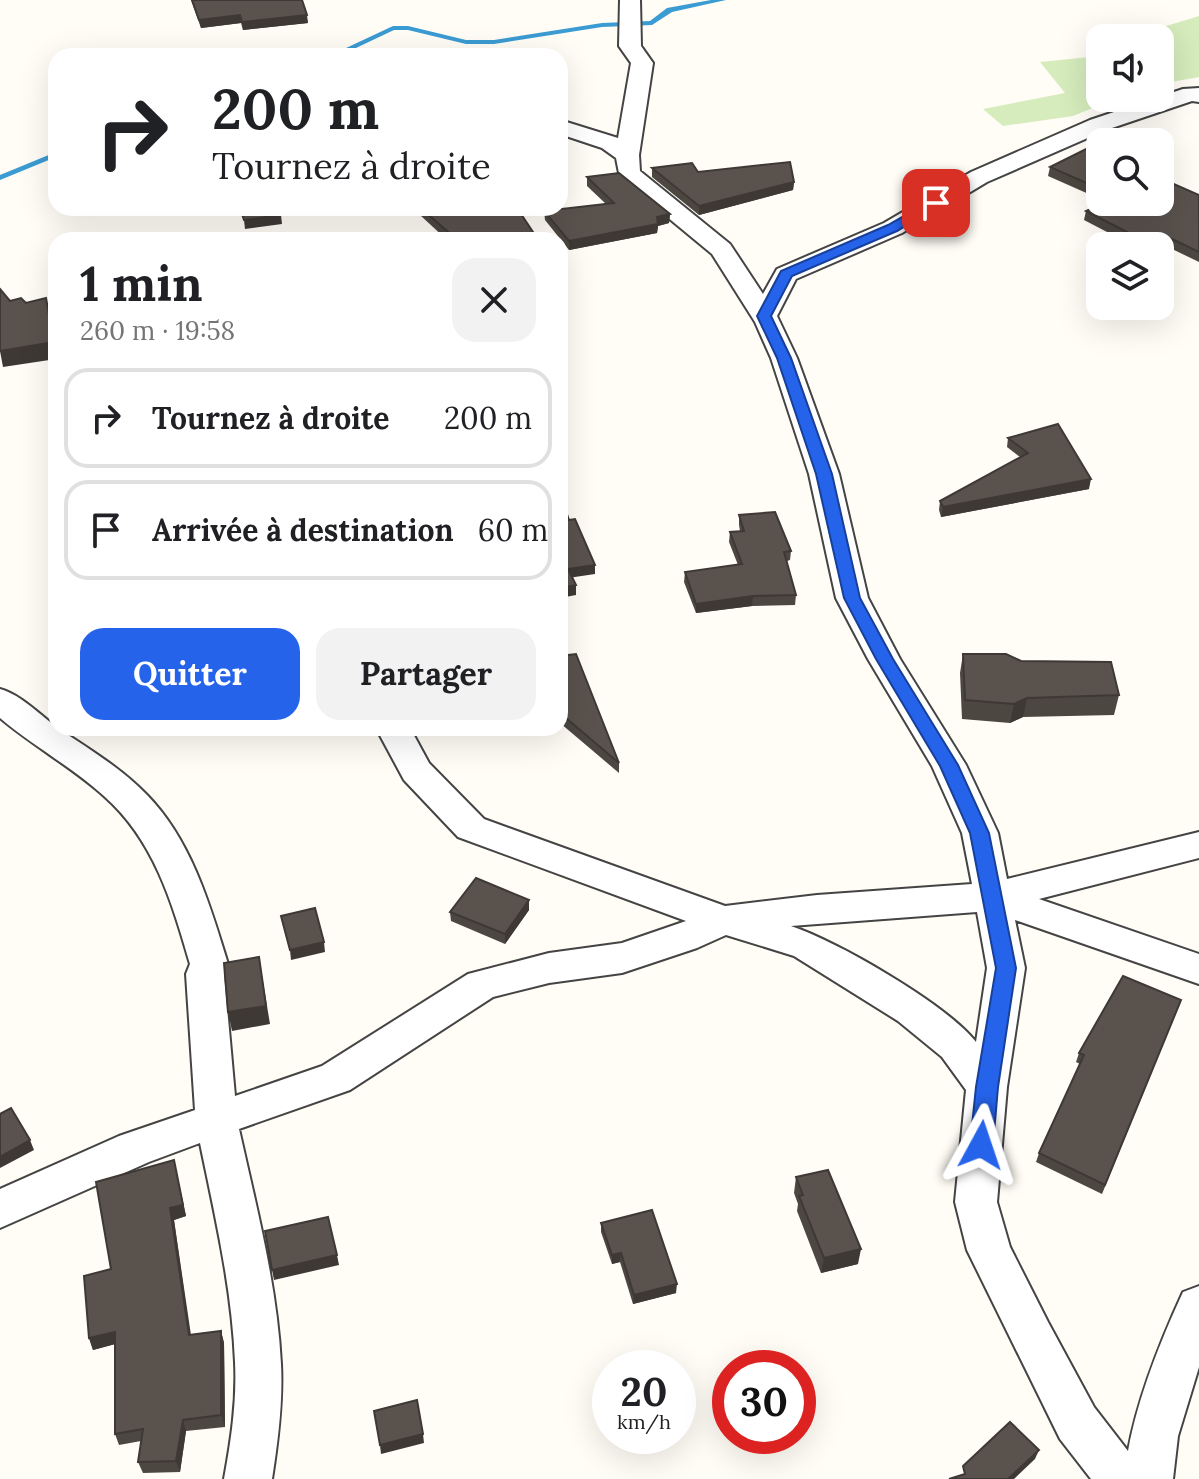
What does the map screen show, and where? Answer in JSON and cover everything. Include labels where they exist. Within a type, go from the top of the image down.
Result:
[{"type":"street","points":[[630,0],[630,46],[642,63],[627,155],[628,173],[721,249],[764,316],[784,358],[824,474],[852,598],[884,659],[949,765],[980,833],[1006,968],[987,1087],[976,1202],[989,1250],[1077,1423],[1120,1479]]},
{"type":"street","points":[[764,316],[786,274],[893,228],[979,177],[1072,137],[1191,94],[1199,95]]},
{"type":"street","points":[[568,130],[610,143],[627,155]]},
{"type":"street","points":[[0,700],[30,728],[119,788],[153,828],[185,885],[209,964],[205,974],[216,1120],[246,1257],[254,1312],[258,1363],[256,1430],[248,1479]]},
{"type":"street","points":[[397,736],[416,771],[471,828],[724,920],[807,946],[912,1010],[956,1046],[987,1087]]},
{"type":"street","points":[[0,1209],[134,1149],[345,1074],[482,985],[549,968],[622,958],[684,938],[724,920],[817,909],[992,897],[1199,845]]},
{"type":"street","points":[[992,897],[1199,969]]},
{"type":"street","points":[[1149,1479],[1149,1461],[1162,1413],[1199,1306]]},
{"type":"green space","points":[[1199,16],[1199,77],[1174,81],[1173,24]]},
{"type":"green space","points":[[1086,57],[1086,111],[1073,116],[1003,126],[983,109],[1065,93],[1040,62]]},
{"type":"building","points":[[192,0],[302,0],[307,15],[242,22],[240,15],[199,20]]},
{"type":"building","points":[[1086,149],[1086,183],[1050,167]]},
{"type":"building","points":[[790,162],[794,182],[699,206],[652,168],[692,163],[698,172]]},
{"type":"building","points":[[619,173],[670,214],[657,217],[658,224],[569,241],[568,232],[562,232],[548,216],[568,216],[568,208],[614,203],[587,177]]},
{"type":"building","points":[[1174,184],[1199,195],[1199,252],[1174,240],[1174,232],[1127,232],[1096,216],[1174,216]]},
{"type":"building","points":[[243,216],[274,216],[244,220]]},
{"type":"building","points":[[430,216],[522,216],[533,232],[448,232]]},
{"type":"building","points":[[0,289],[10,301],[21,298],[26,303],[46,298],[48,343],[0,351]]},
{"type":"building","points":[[1058,424],[1091,479],[943,507],[940,501],[1028,453],[1008,438]]},
{"type":"building","points":[[775,512],[791,551],[784,552],[796,595],[753,596],[696,604],[685,572],[742,564],[730,532],[744,531],[739,515]]},
{"type":"building","points":[[568,517],[569,520],[575,519],[595,565],[568,569]]},
{"type":"building","points":[[568,569],[576,585],[568,586]]},
{"type":"building","points":[[576,654],[619,763],[568,720],[568,655]]},
{"type":"building","points":[[963,654],[1006,654],[1021,661],[1111,662],[1119,695],[1027,698],[1014,704],[965,700]]},
{"type":"building","points":[[476,878],[529,900],[505,934],[450,912]]},
{"type":"building","points":[[315,908],[324,942],[290,950],[281,916]]},
{"type":"building","points":[[259,957],[266,1006],[228,1012],[224,963]]},
{"type":"building","points":[[1123,976],[1181,1000],[1105,1185],[1039,1153],[1084,1055],[1079,1053]]},
{"type":"building","points":[[11,1108],[30,1140],[0,1157],[0,1114]]},
{"type":"building","points":[[174,1160],[183,1205],[170,1208],[189,1335],[221,1331],[221,1415],[183,1420],[176,1461],[138,1462],[143,1429],[115,1434],[115,1332],[89,1338],[84,1276],[111,1269],[96,1182]]},
{"type":"building","points":[[828,1170],[861,1249],[824,1258],[799,1196],[803,1195],[796,1177]]},
{"type":"building","points":[[652,1210],[677,1284],[634,1295],[621,1253],[612,1255],[601,1223]]},
{"type":"building","points":[[328,1217],[337,1255],[272,1270],[265,1231]]},
{"type":"building","points":[[417,1400],[423,1434],[380,1445],[374,1411]]},
{"type":"building","points":[[1010,1422],[1039,1450],[1008,1479],[949,1479],[965,1474],[963,1466]]},
{"type":"waterway","points":[[350,48],[393,28],[408,28],[466,42],[494,42],[602,25],[652,23],[670,10],[722,0]]},
{"type":"waterway","points":[[0,178],[48,157]]},
{"type":"route","points":[[936,203],[893,228],[786,274],[764,316],[784,358],[824,474],[852,598],[884,659],[949,765],[980,833],[1006,968],[981,1145]]}]
